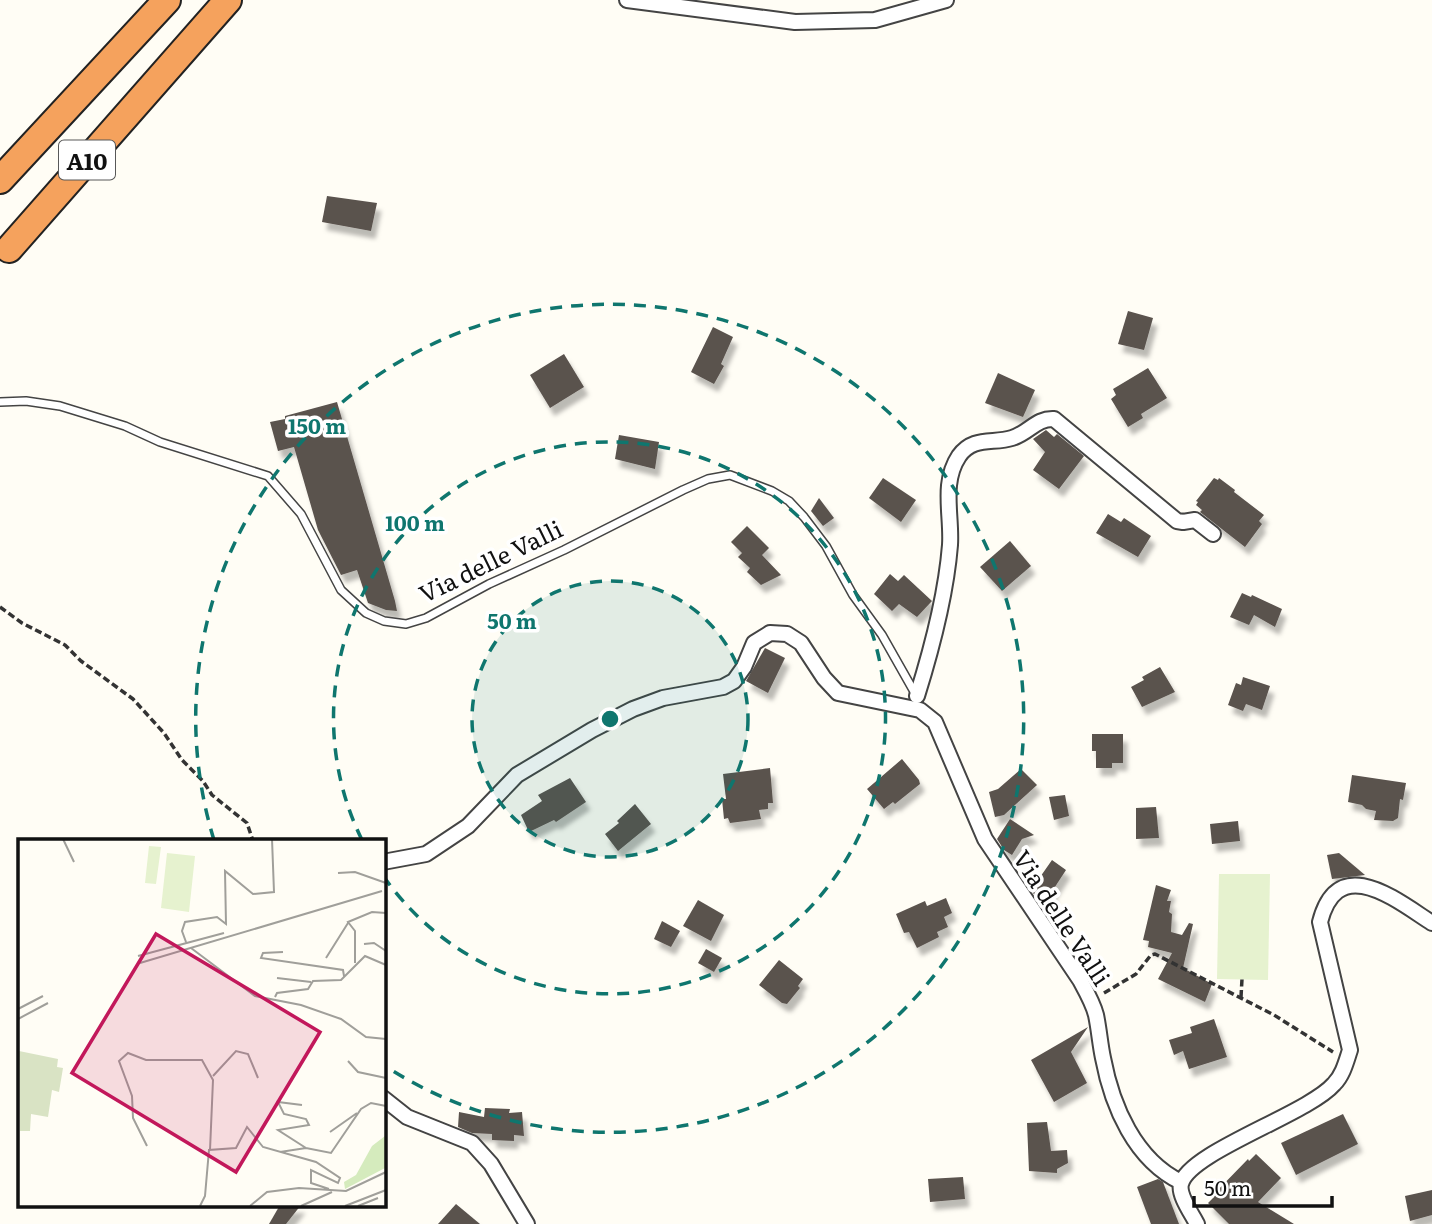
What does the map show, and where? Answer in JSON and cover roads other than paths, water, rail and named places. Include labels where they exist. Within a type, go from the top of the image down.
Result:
[{"type":"highway","name":"A10","points":[[0,180],[137,29],[167,0]]},
{"type":"highway","name":"A10","points":[[9,249],[228,0]]},
{"type":"street","points":[[627,0],[795,22],[875,20],[946,0]]},
{"type":"street","points":[[385,862],[426,854],[468,826],[517,775],[592,730],[633,709],[663,698],[723,687],[734,681],[744,667],[754,643],[770,633],[787,635],[800,643],[838,693],[919,703],[950,545],[947,491],[959,456],[969,446],[978,442],[1014,438],[1040,420],[1054,419],[1177,521],[1195,520],[1213,534]]},
{"type":"street","name":"Via delle Valli","points":[[919,703],[934,722],[985,839],[1090,999],[1096,1014],[1103,1060],[1116,1107],[1142,1151],[1172,1178],[1181,1182]]},
{"type":"street","points":[[1197,1224],[1183,1196],[1181,1182],[1191,1170],[1235,1141],[1313,1101],[1334,1084],[1345,1068],[1350,1050],[1320,922],[1324,906],[1334,894],[1363,885],[1378,889],[1432,923]]},
{"type":"street","points":[[385,1100],[407,1117],[472,1143],[491,1164],[527,1224]]},
{"type":"lane","name":"Via delle Valli","points":[[0,402],[26,401],[60,406],[125,426],[160,442],[268,476],[301,514],[341,590],[366,613],[384,621],[406,624],[426,618],[489,584],[564,550],[682,490],[708,479],[730,475],[772,491],[789,501],[804,517],[825,546],[853,595],[883,635],[919,703]]}]
